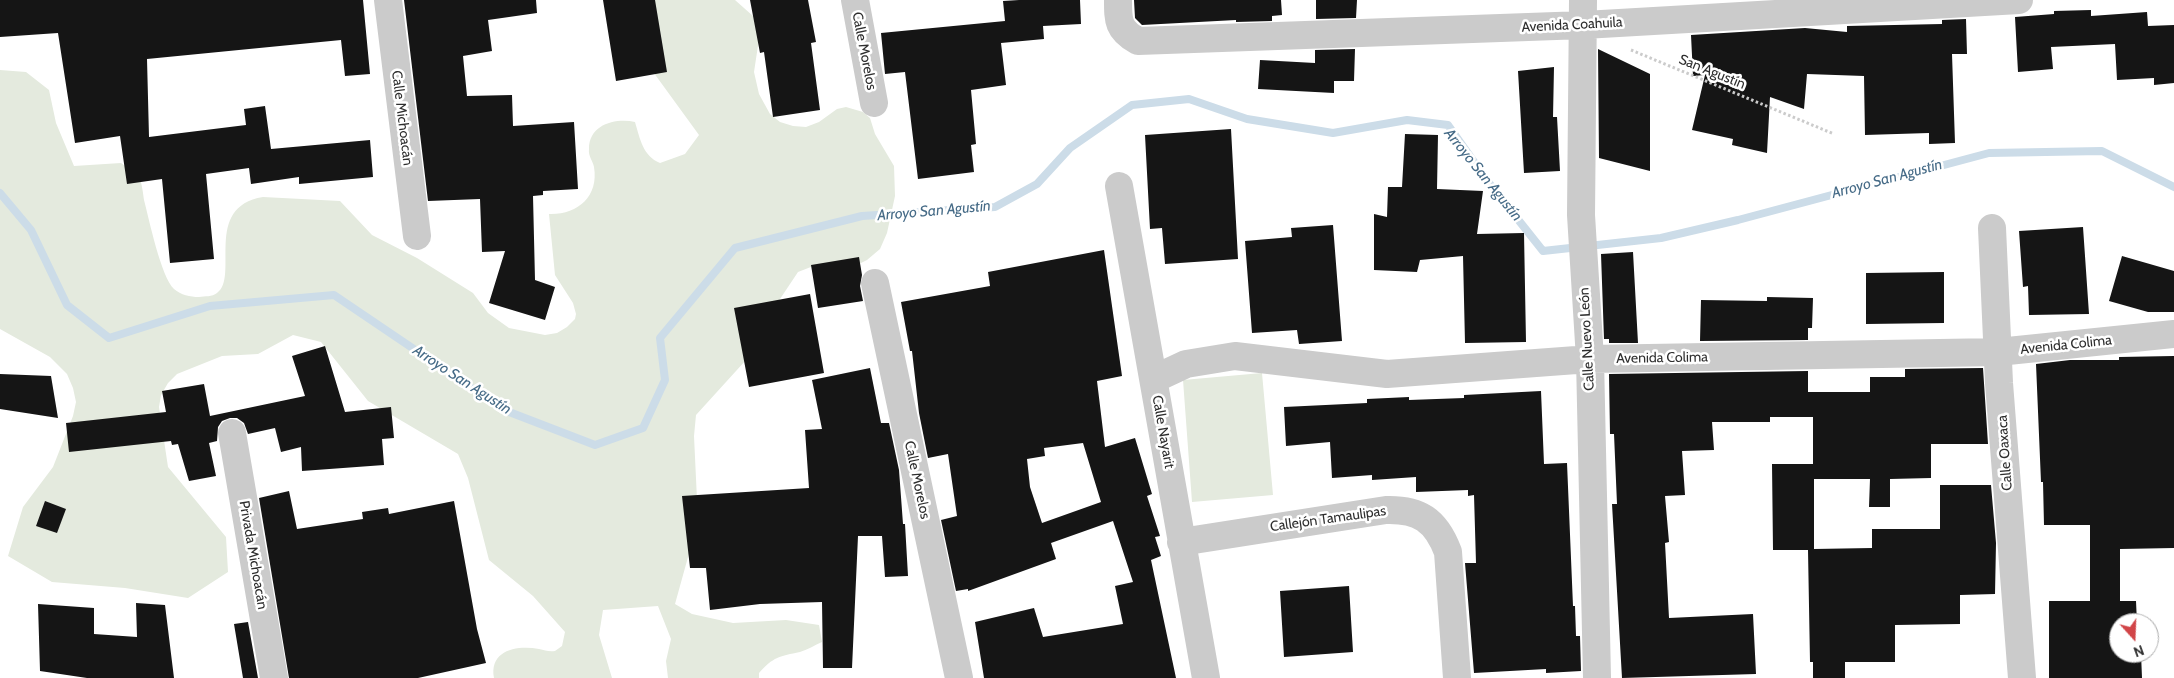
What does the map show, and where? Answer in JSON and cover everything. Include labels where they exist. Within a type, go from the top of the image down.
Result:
[{"type":"street","name":"Calle Michoacán","points":[[388,0],[418,236]]},
{"type":"street","name":"Calle Morelos","points":[[855,0],[874,103]]},
{"type":"street","name":"Avenida Coahuila","points":[[1118,0],[1118,21],[1126,34],[1138,40],[1584,13],[2019,0]]},
{"type":"street","name":"Calle Nuevo León","points":[[1584,13],[1581,215],[1590,359],[1597,678]]},
{"type":"street","name":"Calle Nayarit","points":[[1119,186],[1206,678]]},
{"type":"street","name":"Calle Oaxaca","points":[[1992,228],[1998,352],[2022,678]]},
{"type":"street","name":"Calle Morelos","points":[[875,283],[959,678]]},
{"type":"street","name":"Avenida Colima","points":[[1154,379],[1186,364],[1235,356],[1388,374],[1590,359],[1998,352],[2174,334]]},
{"type":"street","name":"Privada Michoacán","points":[[232,432],[274,678]]},
{"type":"street","name":"Callejón Tamaulipas","points":[[1181,542],[1386,510],[1402,510],[1418,514],[1432,523],[1442,536],[1448,552],[1457,678]]},
{"type":"path","name":"San Agustín","points":[[1623,46],[1834,134]]},
{"type":"shaded area","points":[[647,0],[735,0],[753,16],[759,39],[754,72],[759,94],[770,114],[780,122],[806,127],[819,122],[837,109],[846,107],[863,112],[870,118],[875,134],[894,166],[895,196],[887,233],[880,249],[867,260],[851,268],[816,265],[798,272],[768,317],[746,360],[696,415],[694,436],[698,521],[675,604],[692,614],[733,623],[786,620],[819,625],[822,642],[803,651],[773,660],[759,673],[759,678],[668,678],[666,661],[671,639],[658,606],[603,610],[599,635],[612,678],[494,678],[496,661],[500,655],[522,648],[555,651],[562,646],[565,632],[533,596],[489,560],[468,478],[458,454],[368,401],[321,342],[293,335],[258,354],[222,356],[177,374],[168,383],[161,395],[159,407],[168,467],[226,537],[228,572],[188,598],[125,588],[52,582],[8,556],[23,507],[53,467],[73,416],[76,402],[67,374],[50,357],[0,329],[0,70],[26,72],[49,90],[56,123],[74,166],[121,163],[139,177],[160,261],[169,283],[180,293],[192,297],[211,296],[217,293],[223,285],[228,228],[233,214],[244,203],[263,197],[340,201],[372,235],[417,258],[473,293],[488,313],[509,328],[545,335],[557,333],[575,319],[576,314],[573,303],[555,275],[549,214],[569,211],[584,202],[589,195],[595,178],[589,152],[590,140],[594,134],[599,128],[612,122],[635,122],[646,151],[654,160],[660,163],[685,154],[699,135],[651,69]]},
{"type":"shaded area","points":[[1262,373],[1273,495],[1192,502],[1183,380]]},
{"type":"building","points":[[0,0],[363,0],[370,74],[345,76],[341,40],[147,59],[149,137],[246,125],[244,109],[265,106],[271,149],[370,140],[373,177],[299,184],[299,177],[251,184],[249,168],[206,174],[214,259],[170,263],[162,179],[127,184],[120,136],[75,143],[58,33],[0,37]]},
{"type":"building","points":[[404,0],[536,0],[537,13],[488,20],[492,51],[463,56],[467,96],[512,95],[513,126],[574,122],[578,189],[543,191],[543,195],[533,196],[535,280],[555,287],[545,320],[489,303],[505,251],[482,252],[480,199],[428,201]]},
{"type":"building","points":[[603,0],[655,0],[667,72],[616,81]]},
{"type":"building","points":[[750,0],[808,0],[816,42],[811,43],[820,110],[773,117],[764,52],[760,53]]},
{"type":"building","points":[[1080,0],[1081,24],[1043,26],[1044,39],[1001,43],[1006,85],[971,90],[976,144],[971,145],[974,172],[918,179],[905,72],[885,74],[881,33],[1005,21],[1003,1]]},
{"type":"building","points":[[1134,0],[1281,0],[1282,15],[1272,16],[1272,21],[1236,22],[1236,20],[1142,25],[1135,18]]},
{"type":"building","points":[[1316,0],[1357,0],[1356,18],[1316,19]]},
{"type":"building","points":[[2091,10],[2091,16],[2147,12],[2148,26],[2174,25],[2174,83],[2154,85],[2154,78],[2117,80],[2115,44],[2051,47],[2053,69],[2018,72],[2015,17],[2054,14],[2054,11]]},
{"type":"building","points":[[1966,19],[1967,54],[1952,54],[1955,143],[1929,144],[1929,133],[1865,135],[1864,76],[1807,74],[1804,109],[1770,97],[1767,153],[1732,145],[1733,139],[1692,130],[1705,75],[1693,76],[1691,35],[1805,28],[1847,32],[1847,26],[1942,24],[1942,20]]},
{"type":"building","points":[[1355,49],[1354,81],[1334,81],[1334,93],[1258,89],[1260,60],[1315,63],[1315,50]]},
{"type":"building","points":[[1598,49],[1650,74],[1650,171],[1599,158]]},
{"type":"building","points":[[1554,67],[1553,117],[1557,117],[1560,171],[1524,173],[1518,71]]},
{"type":"building","points":[[1231,129],[1238,259],[1165,264],[1162,228],[1150,229],[1145,135]]},
{"type":"building","points":[[1405,134],[1438,135],[1437,189],[1483,191],[1477,234],[1524,233],[1526,342],[1465,343],[1463,256],[1420,260],[1417,272],[1374,270],[1374,214],[1387,217],[1388,187],[1402,187]]},
{"type":"building","points":[[1333,225],[1342,341],[1299,344],[1297,330],[1252,333],[1245,241],[1292,237],[1291,228]]},
{"type":"building","points":[[2083,227],[2089,314],[2029,315],[2028,286],[2023,287],[2019,231]]},
{"type":"building","points":[[1104,250],[1122,376],[1097,381],[1105,447],[1135,438],[1152,494],[1147,496],[1160,536],[1155,537],[1161,556],[1151,560],[1176,678],[984,678],[975,622],[1034,608],[1043,637],[1123,624],[1115,586],[1133,582],[1113,521],[1051,543],[1056,559],[968,591],[968,589],[956,591],[941,520],[957,516],[948,454],[928,458],[919,413],[912,351],[910,351],[901,302],[990,286],[988,272]],"holes":[[[1083,443],[1101,502],[1042,523],[1030,487],[1027,459],[1045,456],[1044,448]]]},
{"type":"building","points":[[1633,252],[1638,343],[1609,343],[1609,339],[1604,339],[1601,254]]},
{"type":"building","points":[[2122,256],[2174,271],[2174,312],[2148,312],[2109,301]]},
{"type":"building","points":[[859,257],[862,275],[860,286],[863,301],[818,308],[811,265]]},
{"type":"building","points":[[1944,272],[1944,323],[1866,324],[1866,273]]},
{"type":"building","points":[[810,294],[824,373],[749,387],[734,308]]},
{"type":"building","points":[[1767,297],[1813,298],[1812,328],[1808,328],[1808,340],[1700,341],[1701,300],[1767,301]]},
{"type":"building","points":[[325,346],[345,412],[391,407],[394,438],[382,439],[384,465],[302,471],[301,447],[281,452],[275,428],[248,434],[244,423],[237,418],[222,421],[218,427],[217,441],[209,443],[216,476],[189,481],[178,444],[172,445],[171,441],[69,452],[66,423],[166,412],[162,391],[204,384],[210,416],[305,396],[292,356]]},
{"type":"building","points":[[2174,356],[2174,548],[2120,549],[2120,601],[2136,601],[2137,613],[2109,613],[2109,663],[2141,663],[2142,678],[2049,678],[2049,601],[2090,601],[2090,525],[2044,525],[2036,364],[2070,360],[2119,360],[2119,357]]},
{"type":"building","points":[[870,368],[881,423],[889,423],[899,470],[908,576],[885,577],[882,536],[858,536],[852,668],[823,668],[822,602],[760,604],[710,610],[706,568],[690,568],[682,496],[809,488],[805,430],[822,429],[812,380]]},
{"type":"building","points":[[1983,368],[1988,444],[1931,444],[1931,478],[1890,479],[1890,507],[1869,507],[1870,479],[1814,479],[1814,549],[1872,548],[1872,529],[1940,529],[1940,485],[1991,485],[1996,543],[1995,594],[1960,595],[1960,624],[1895,625],[1895,662],[1845,662],[1845,678],[1813,678],[1813,662],[1810,662],[1808,550],[1773,550],[1772,464],[1813,464],[1813,417],[1770,417],[1770,422],[1712,422],[1714,450],[1682,451],[1685,495],[1665,496],[1669,542],[1665,543],[1669,618],[1753,614],[1756,674],[1622,678],[1612,504],[1617,504],[1614,434],[1610,434],[1609,374],[1808,371],[1808,392],[1870,392],[1870,377],[1905,377],[1905,369]]},
{"type":"building","points":[[0,374],[51,376],[58,418],[0,409]]},
{"type":"building","points":[[1541,391],[1544,464],[1567,463],[1573,606],[1575,606],[1576,636],[1580,636],[1581,671],[1546,673],[1546,669],[1474,673],[1465,563],[1476,563],[1474,495],[1468,496],[1468,490],[1416,492],[1416,477],[1372,480],[1372,475],[1332,478],[1330,442],[1286,446],[1284,407],[1367,403],[1367,399],[1409,397],[1409,400],[1464,398],[1464,395]]},
{"type":"building","points":[[289,491],[297,529],[363,519],[362,512],[388,508],[389,514],[454,501],[477,629],[486,663],[418,678],[289,678],[259,498]]},
{"type":"building","points":[[45,501],[66,509],[57,533],[36,526]]},
{"type":"building","points":[[1349,586],[1353,652],[1284,657],[1280,591]]},
{"type":"building","points":[[136,603],[165,605],[174,678],[87,678],[40,671],[38,604],[94,608],[94,634],[137,637]]},
{"type":"building","points":[[248,622],[258,678],[243,678],[234,624]]},
{"type":"waterway","name":"Arroyo San Agustín","points":[[0,193],[31,230],[67,305],[109,338],[210,306],[334,295],[504,410],[595,445],[643,428],[665,380],[660,338],[735,248],[862,216],[995,207],[1037,184],[1070,148],[1132,105],[1189,99],[1247,119],[1333,133],[1407,120],[1448,125],[1489,183],[1543,251],[1661,238],[1738,220],[1989,153],[2102,151],[2174,187]]}]
